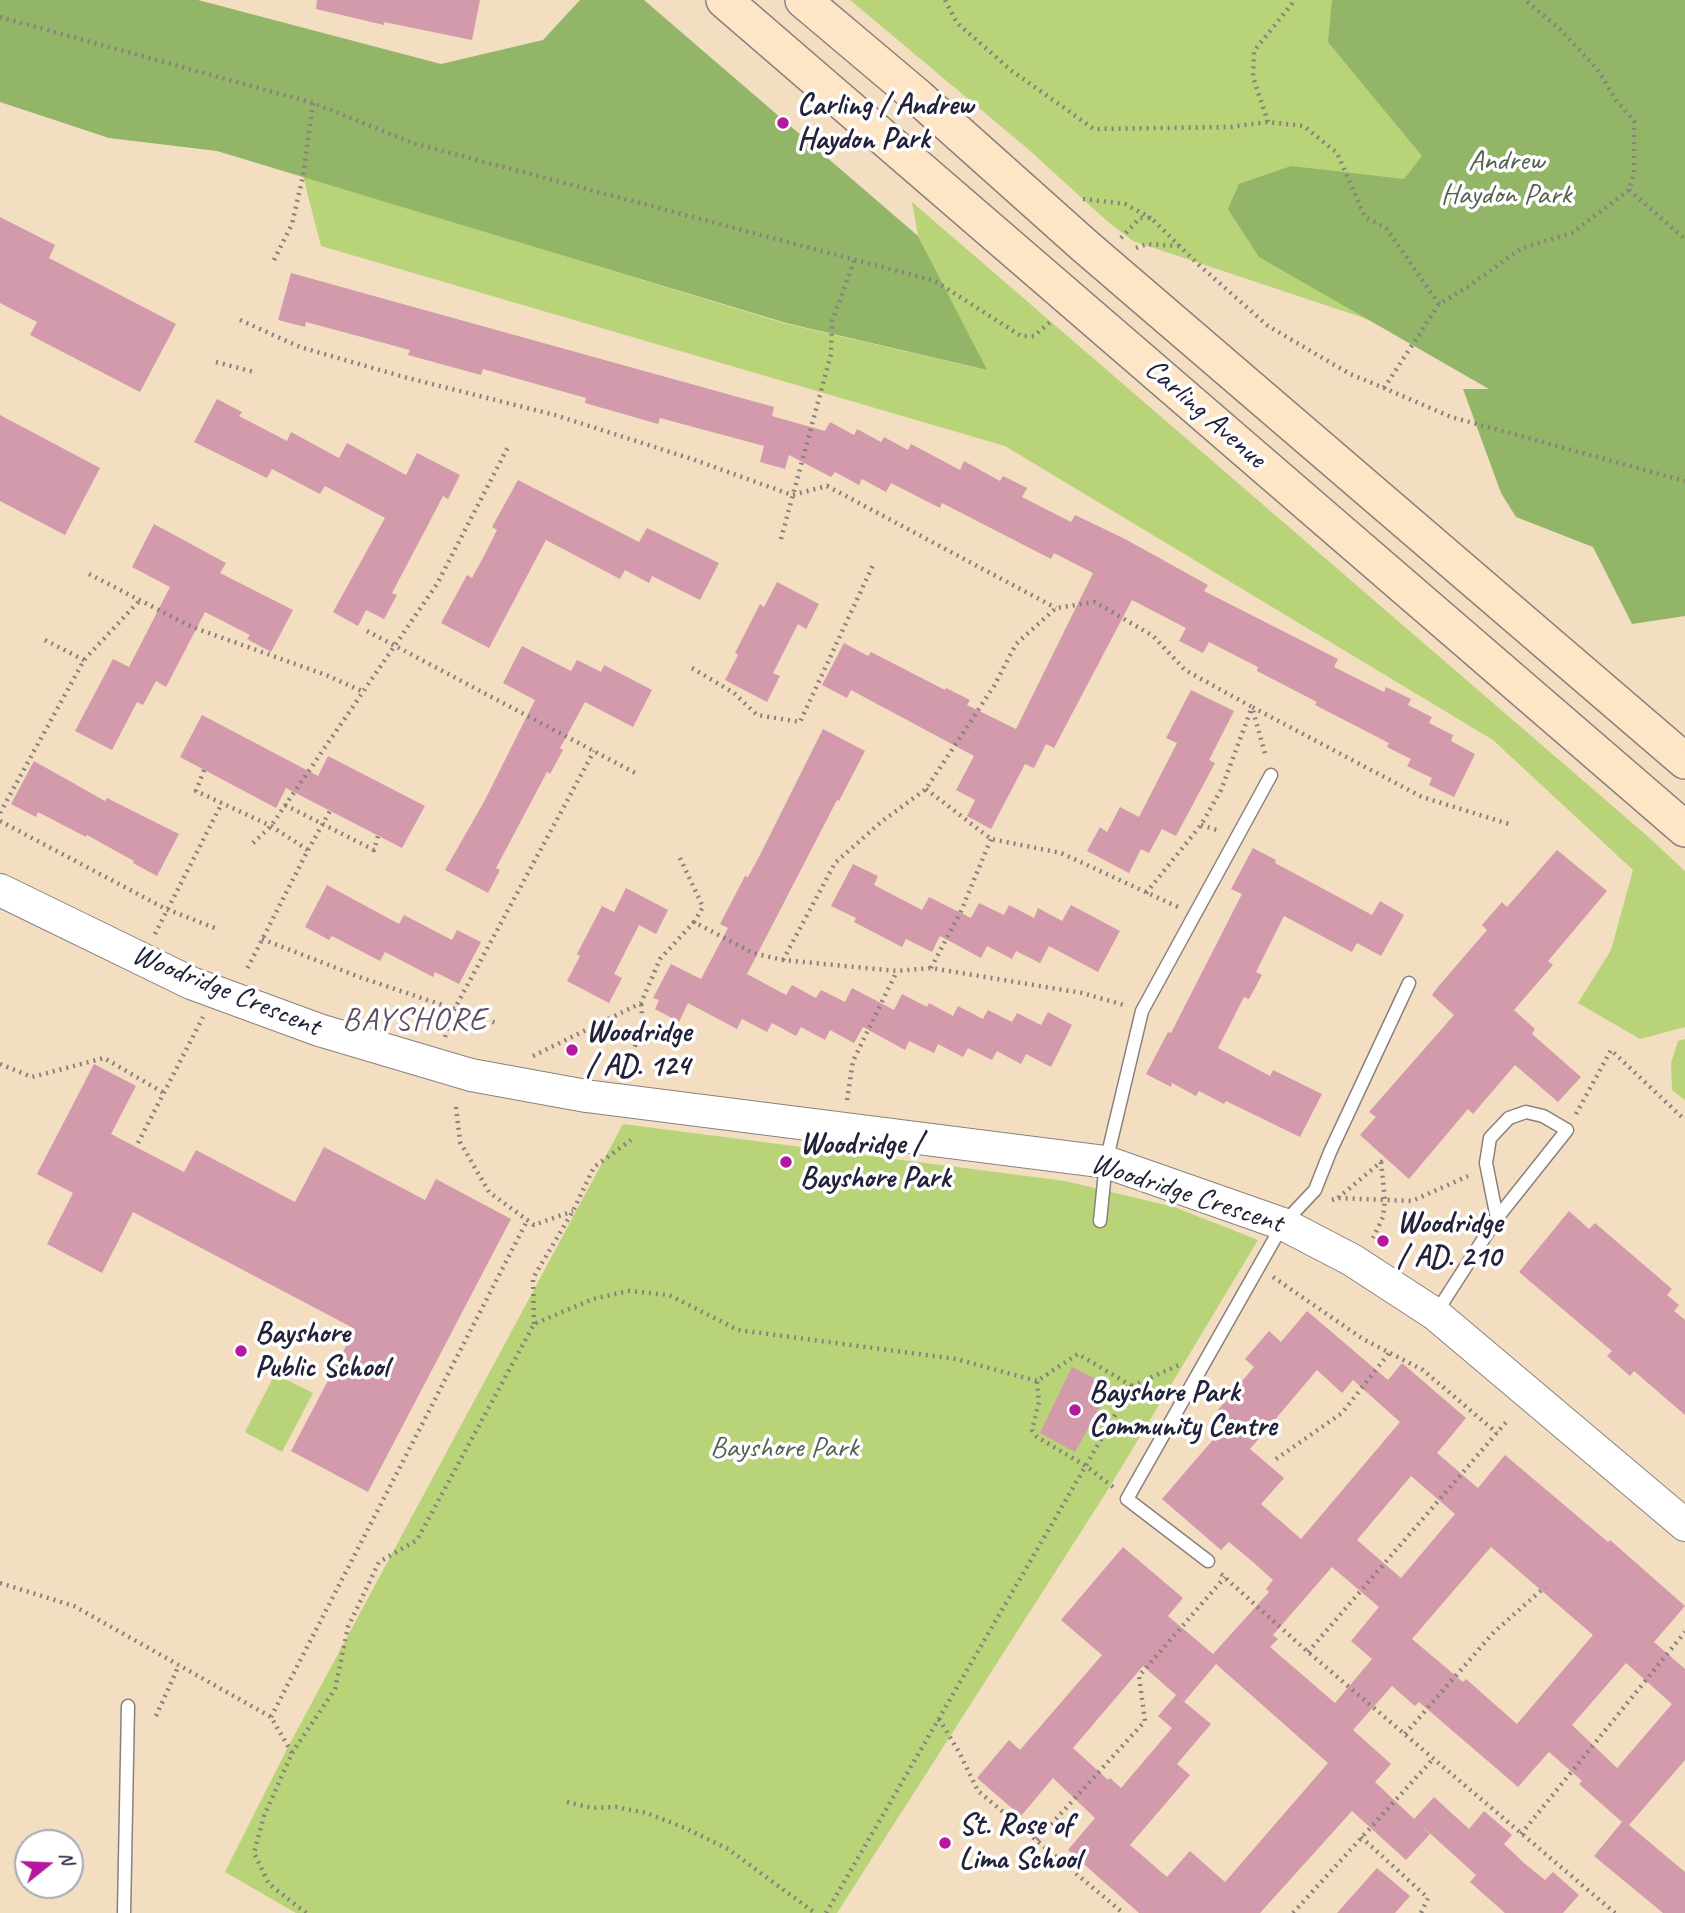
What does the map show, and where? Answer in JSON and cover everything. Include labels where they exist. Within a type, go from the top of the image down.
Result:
[{"type":"main road","name":"Carling Avenue","points":[[724,0],[1685,829]]},
{"type":"main road","name":"Carling Avenue","points":[[803,0],[918,97],[1086,247],[1685,761]]},
{"type":"street","name":"Woodridge Crescent","points":[[0,890],[191,983],[331,1034],[471,1075],[617,1099],[1106,1162],[1292,1214],[1352,1260],[1435,1314],[1685,1525]]},
{"type":"lane","points":[[1100,1221],[1106,1162],[1142,1011],[1271,775]]},
{"type":"lane","points":[[1208,1561],[1127,1499],[1258,1267],[1292,1214],[1315,1190],[1329,1152],[1409,983]]},
{"type":"lane","points":[[1435,1314],[1497,1218],[1567,1130],[1543,1116],[1525,1112],[1509,1118],[1490,1138],[1486,1163],[1497,1218]]},
{"type":"lane","points":[[124,1913],[128,1706]]},
{"type":"path","points":[[944,0],[957,23],[1012,71],[1094,129],[1230,127],[1268,122],[1304,126],[1336,153],[1365,217],[1386,228],[1439,304]]},
{"type":"path","points":[[1268,122],[1253,77],[1254,51],[1295,0]]},
{"type":"path","points":[[1384,388],[1439,304],[1522,248],[1572,233],[1629,190],[1634,172],[1634,121],[1616,100],[1597,69],[1561,30],[1525,0]]},
{"type":"path","points":[[0,17],[313,103],[413,143],[935,281],[1021,336],[1039,334],[1055,316]]},
{"type":"path","points":[[274,260],[292,224],[303,176],[313,103]]},
{"type":"path","points":[[1629,190],[1685,239]]},
{"type":"path","points":[[1083,198],[1125,204],[1152,218],[1268,326],[1350,374],[1451,417],[1685,481]]},
{"type":"path","points":[[1122,236],[1140,218],[1152,218]]},
{"type":"path","points":[[1136,249],[1147,244],[1181,247]]},
{"type":"path","points":[[781,539],[831,354],[832,321],[855,259]]},
{"type":"path","points":[[240,320],[300,347],[404,377],[555,415],[692,459],[792,495],[827,486],[1056,608]]},
{"type":"path","points":[[216,362],[254,372]]},
{"type":"path","points":[[253,843],[271,826],[437,584],[508,447]]},
{"type":"path","points":[[692,668],[734,694],[757,715],[800,722],[873,565]]},
{"type":"path","points":[[89,574],[192,627],[326,675],[365,692]]},
{"type":"path","points":[[0,813],[85,660],[140,600]]},
{"type":"path","points":[[783,960],[835,863],[881,822],[926,789],[994,686],[1016,644],[1056,608],[1095,602],[1153,636],[1185,670],[1252,707],[1422,797],[1509,824]]},
{"type":"path","points":[[367,631],[639,775]]},
{"type":"path","points":[[45,640],[85,660]]},
{"type":"path","points":[[1252,707],[1271,775]]},
{"type":"path","points":[[1146,893],[1201,825],[1221,790],[1252,707]]},
{"type":"path","points":[[445,1038],[455,1009],[594,751]]},
{"type":"path","points":[[204,770],[196,790],[271,826],[308,850]]},
{"type":"path","points":[[926,789],[991,839],[1061,853],[1194,914]]},
{"type":"path","points":[[153,938],[222,803]]},
{"type":"path","points":[[285,804],[374,850],[378,836]]},
{"type":"path","points":[[244,975],[330,811]]},
{"type":"path","points":[[0,821],[166,909],[215,928]]},
{"type":"path","points":[[931,968],[961,911],[991,839]]},
{"type":"path","points":[[617,1099],[643,1025],[642,1003],[660,959],[694,922],[703,907],[680,858]]},
{"type":"path","points":[[694,922],[753,953],[783,960],[897,971],[931,968],[1082,993],[1142,1011]]},
{"type":"path","points":[[262,939],[362,978],[499,1024]]},
{"type":"path","points":[[847,1100],[853,1061],[897,971]]},
{"type":"path","points":[[138,1143],[215,991]]},
{"type":"path","points":[[531,1056],[642,1003]]},
{"type":"path","points":[[1567,1130],[1611,1050],[1685,1120]]},
{"type":"path","points":[[0,1064],[32,1077],[104,1058],[164,1093]]},
{"type":"path","points":[[456,1108],[460,1142],[489,1192],[534,1224],[573,1211]]},
{"type":"path","points":[[306,1913],[269,1884],[254,1853],[264,1816],[292,1753],[335,1689],[348,1627],[379,1562],[417,1540],[534,1324],[533,1278],[573,1211],[594,1167],[631,1140]]},
{"type":"path","points":[[1338,1198],[1381,1162],[1385,1200],[1383,1217],[1371,1242]]},
{"type":"path","points":[[1292,1214],[1338,1198],[1412,1201],[1466,1177],[1486,1163]]},
{"type":"path","points":[[271,1717],[528,1219]]},
{"type":"path","points":[[1258,1267],[1363,1339],[1423,1370],[1497,1433]]},
{"type":"path","points":[[534,1324],[593,1299],[629,1291],[669,1295],[738,1330],[956,1359],[1037,1381],[1077,1354],[1132,1386]]},
{"type":"path","points":[[826,1913],[1132,1386],[1211,1351]]},
{"type":"path","points":[[1276,1459],[1342,1413],[1389,1353]]},
{"type":"path","points":[[1037,1381],[1039,1402],[1032,1430],[1037,1437],[1086,1466],[1127,1499]]},
{"type":"path","points":[[1308,1652],[1508,1420]]},
{"type":"path","points":[[1208,1561],[1308,1652],[1615,1913]]},
{"type":"path","points":[[1037,1840],[1145,1721],[1139,1676],[1225,1577]]},
{"type":"path","points":[[0,1583],[74,1606],[271,1717],[292,1753]]},
{"type":"path","points":[[1405,1734],[1493,1632],[1545,1587]]},
{"type":"path","points":[[1521,1834],[1685,1632]]},
{"type":"path","points":[[156,1716],[179,1665]]},
{"type":"path","points":[[939,1719],[978,1791],[1124,1913]]},
{"type":"path","points":[[1293,1913],[1433,1759]]},
{"type":"path","points":[[567,1802],[592,1808],[616,1807],[647,1813],[685,1828],[728,1849],[815,1913]]},
{"type":"path","points":[[1361,1837],[1428,1898],[1422,1913]]},
{"type":"green space","points":[[0,0],[198,0],[441,64],[543,40],[580,0],[644,0],[918,236],[987,370],[786,323],[217,151],[109,138],[0,102]]},
{"type":"green space","name":"Andrew Haydon Park","points":[[850,0],[1685,0],[1622,404],[1133,241]]},
{"type":"green space","name":"Andrew Haydon Park","points":[[1332,0],[1685,0],[1685,616],[1632,624],[1593,547],[1516,517],[1501,493],[1463,389],[1489,389],[1259,257],[1228,209],[1239,184],[1291,166],[1404,179],[1422,156],[1328,42]]},
{"type":"green space","points":[[303,176],[783,323],[986,370],[918,236],[912,202],[1685,871],[1685,1027],[1640,1039],[1578,1003],[1611,950],[1633,870],[1493,740],[1005,446],[321,246]]},
{"type":"green space","points":[[1685,1039],[1685,1100],[1672,1090],[1671,1063],[1678,1041]]},
{"type":"green space","name":"Bayshore Park","points":[[623,1124],[1065,1181],[1174,1207],[1258,1240],[1109,1488],[837,1913],[296,1913],[225,1872],[288,1747]]},
{"type":"green space","points":[[275,1374],[313,1393],[282,1452],[245,1432]]},
{"type":"building","points":[[317,0],[480,0],[472,40],[384,22],[384,25],[316,9]]},
{"type":"building","points":[[0,217],[55,245],[49,258],[176,324],[140,392],[30,335],[37,322],[0,303]]},
{"type":"building","points":[[291,273],[774,407],[772,416],[825,431],[830,422],[854,435],[857,429],[881,442],[884,437],[908,450],[911,444],[960,470],[964,461],[1000,481],[1003,476],[1027,488],[1022,497],[1071,522],[1075,515],[1125,539],[1208,585],[1204,591],[1338,659],[1334,667],[1384,692],[1386,687],[1411,699],[1408,705],[1432,717],[1429,723],[1453,735],[1451,741],[1475,754],[1454,797],[1429,785],[1432,778],[1407,766],[1411,759],[1387,747],[1389,743],[1315,705],[1317,702],[1209,642],[1203,653],[1179,641],[1186,628],[1132,600],[1054,748],[1046,744],[1034,768],[1025,764],[991,829],[967,816],[975,800],[956,790],[974,756],[851,690],[847,698],[822,685],[844,643],[868,656],[871,652],[970,700],[967,705],[1016,729],[1093,573],[1054,553],[1051,559],[942,503],[940,508],[891,483],[886,492],[862,479],[859,485],[835,472],[831,477],[789,455],[785,469],[760,462],[764,446],[660,418],[658,424],[585,403],[586,398],[483,369],[481,375],[408,355],[410,350],[306,322],[305,327],[278,320]]},
{"type":"building","points":[[217,399],[242,412],[239,416],[287,441],[291,432],[339,458],[347,443],[406,475],[417,453],[460,475],[448,499],[443,496],[392,593],[397,595],[384,619],[366,610],[358,626],[333,612],[385,518],[325,486],[320,494],[272,469],[267,478],[194,442]]},
{"type":"building","points":[[0,415],[100,468],[65,535],[0,501]]},
{"type":"building","points":[[518,480],[639,542],[647,528],[719,563],[700,600],[652,576],[649,583],[625,570],[620,579],[546,540],[489,648],[441,623],[467,575],[472,578],[485,554],[497,530],[492,527]]},
{"type":"building","points":[[154,524],[226,563],[220,573],[293,610],[271,652],[247,639],[250,635],[205,612],[166,687],[156,681],[143,705],[137,702],[112,750],[75,731],[113,659],[129,667],[170,587],[132,567]]},
{"type":"building","points":[[777,582],[819,604],[806,629],[798,624],[773,673],[780,676],[767,702],[725,680],[738,655],[735,653],[760,604],[764,607]]},
{"type":"building","points":[[522,646],[571,671],[577,660],[601,672],[604,665],[652,690],[633,727],[585,702],[560,748],[563,750],[550,774],[547,772],[496,868],[500,870],[488,893],[445,870],[485,800],[535,700],[503,683]]},
{"type":"building","points":[[1191,690],[1234,711],[1209,760],[1215,763],[1176,836],[1162,829],[1149,853],[1141,849],[1129,873],[1087,851],[1100,827],[1107,832],[1120,807],[1139,817],[1177,743],[1166,738]]},
{"type":"building","points":[[202,715],[318,776],[328,756],[425,806],[402,848],[286,788],[276,808],[180,757]]},
{"type":"building","points":[[823,729],[865,751],[747,974],[786,995],[792,985],[816,998],[821,990],[845,1002],[852,988],[894,1010],[902,994],[927,1007],[929,1003],[953,1016],[958,1006],[983,1019],[988,1010],[1012,1022],[1017,1013],[1041,1025],[1048,1012],[1072,1025],[1051,1067],[1026,1054],[1021,1064],[997,1051],[992,1060],[968,1048],[963,1057],[938,1044],[934,1053],[909,1041],[905,1050],[863,1027],[854,1043],[830,1030],[825,1040],[801,1027],[796,1036],[772,1023],[767,1032],[742,1019],[737,1029],[688,1003],[679,1022],[655,1009],[659,1000],[653,998],[671,964],[701,979],[728,928],[720,924],[745,876],[748,877],[761,853]]},
{"type":"building","points":[[34,761],[105,801],[107,798],[179,834],[157,876],[87,835],[86,837],[38,812],[36,817],[11,804]]},
{"type":"building","points":[[1253,848],[1276,860],[1275,863],[1372,915],[1380,901],[1404,915],[1381,956],[1357,943],[1352,952],[1284,916],[1256,972],[1262,975],[1249,999],[1244,997],[1218,1048],[1270,1076],[1273,1070],[1322,1094],[1300,1137],[1226,1101],[1224,1104],[1199,1091],[1196,1096],[1172,1083],[1171,1087],[1146,1074],[1168,1032],[1171,1033],[1242,894],[1231,889]]},
{"type":"building","points":[[1557,850],[1607,891],[1548,961],[1553,965],[1514,1010],[1535,1029],[1532,1034],[1581,1077],[1558,1102],[1515,1065],[1473,1114],[1468,1109],[1409,1179],[1360,1135],[1376,1117],[1369,1112],[1454,1015],[1432,995],[1487,930],[1482,925],[1502,902],[1507,907]]},
{"type":"building","points":[[853,864],[878,876],[874,885],[922,910],[929,897],[971,918],[979,903],[1004,915],[1009,905],[1034,918],[1038,908],[1062,921],[1071,905],[1120,931],[1098,972],[1049,946],[1040,963],[1016,951],[1012,959],[987,946],[981,958],[940,936],[932,952],[906,939],[902,947],[854,922],[856,918],[831,906]]},
{"type":"building","points":[[327,885],[399,924],[404,915],[452,940],[457,930],[481,942],[459,984],[435,972],[433,977],[385,952],[380,961],[332,936],[329,940],[305,927]]},
{"type":"building","points":[[626,888],[668,910],[656,934],[639,925],[614,974],[622,978],[609,1003],[567,981],[580,956],[577,954],[602,906],[614,912]]},
{"type":"building","points":[[94,1064],[136,1086],[111,1134],[184,1172],[196,1150],[295,1202],[324,1147],[425,1200],[436,1179],[511,1219],[368,1492],[291,1451],[355,1329],[133,1212],[102,1273],[47,1244],[73,1193],[37,1174]]},
{"type":"building","points":[[1569,1211],[1589,1229],[1595,1223],[1672,1289],[1667,1295],[1679,1305],[1674,1311],[1685,1320],[1685,1415],[1634,1371],[1630,1376],[1607,1356],[1612,1351],[1519,1272]]},
{"type":"building","points":[[1307,1311],[1388,1380],[1402,1363],[1466,1418],[1437,1453],[1478,1488],[1505,1455],[1608,1542],[1610,1540],[1685,1606],[1654,1642],[1685,1669],[1685,1760],[1629,1825],[1685,1872],[1685,1913],[1663,1913],[1594,1856],[1622,1822],[1579,1784],[1582,1781],[1549,1752],[1518,1787],[1419,1702],[1415,1706],[1392,1686],[1353,1730],[1391,1764],[1375,1782],[1430,1834],[1406,1860],[1352,1811],[1260,1913],[1139,1913],[1068,1850],[1095,1818],[1053,1778],[1021,1816],[977,1778],[1009,1740],[1020,1750],[1102,1655],[1061,1620],[1123,1547],[1183,1598],[1168,1616],[1213,1654],[1269,1592],[1266,1589],[1273,1580],[1253,1562],[1229,1542],[1221,1550],[1162,1499],[1229,1421],[1217,1411],[1254,1367],[1245,1359],[1269,1331],[1281,1342]],"holes":[[[1317,1370],[1342,1393],[1353,1380],[1400,1422],[1301,1539],[1261,1504],[1284,1478],[1250,1449]],[[1411,1476],[1455,1514],[1401,1578],[1357,1540]],[[1491,1547],[1593,1635],[1517,1724],[1466,1679],[1463,1682],[1412,1639]],[[1332,1567],[1379,1607],[1351,1641],[1372,1659],[1335,1703],[1270,1647],[1278,1639],[1273,1635]],[[1626,1663],[1672,1704],[1617,1768],[1572,1725]],[[1216,1664],[1328,1763],[1225,1882],[1190,1851],[1167,1877],[1130,1845],[1190,1775],[1177,1764],[1211,1724],[1184,1702]],[[1143,1666],[1176,1695],[1158,1716],[1172,1728],[1121,1788],[1110,1778],[1108,1780],[1073,1748]]]},
{"type":"building","name":"Bayshore Park Community Centre","points":[[1072,1367],[1111,1387],[1075,1452],[1040,1433]]},
{"type":"building","points":[[1434,1797],[1469,1829],[1484,1811],[1512,1835],[1504,1844],[1524,1863],[1545,1880],[1553,1872],[1579,1895],[1563,1913],[1505,1913],[1470,1882],[1476,1875],[1414,1819]]},
{"type":"building","points":[[1377,1868],[1410,1896],[1395,1913],[1337,1913]]},
{"type":"place","name":"Carling / Andrew Haydon Park","points":[[783,123]]},
{"type":"place","name":"Woodridge / AD. 124","points":[[572,1050]]},
{"type":"place","name":"Woodridge / Bayshore Park","points":[[786,1162]]},
{"type":"place","name":"Woodridge / AD. 210","points":[[1383,1241]]},
{"type":"place","name":"Bayshore Public School","points":[[241,1351]]},
{"type":"place","name":"Bayshore Park Community Centre","points":[[1075,1410]]},
{"type":"place","name":"St. Rose of Lima School","points":[[945,1843]]},
{"type":"district","name":"BAYSHORE","points":[[415,1021]]}]
